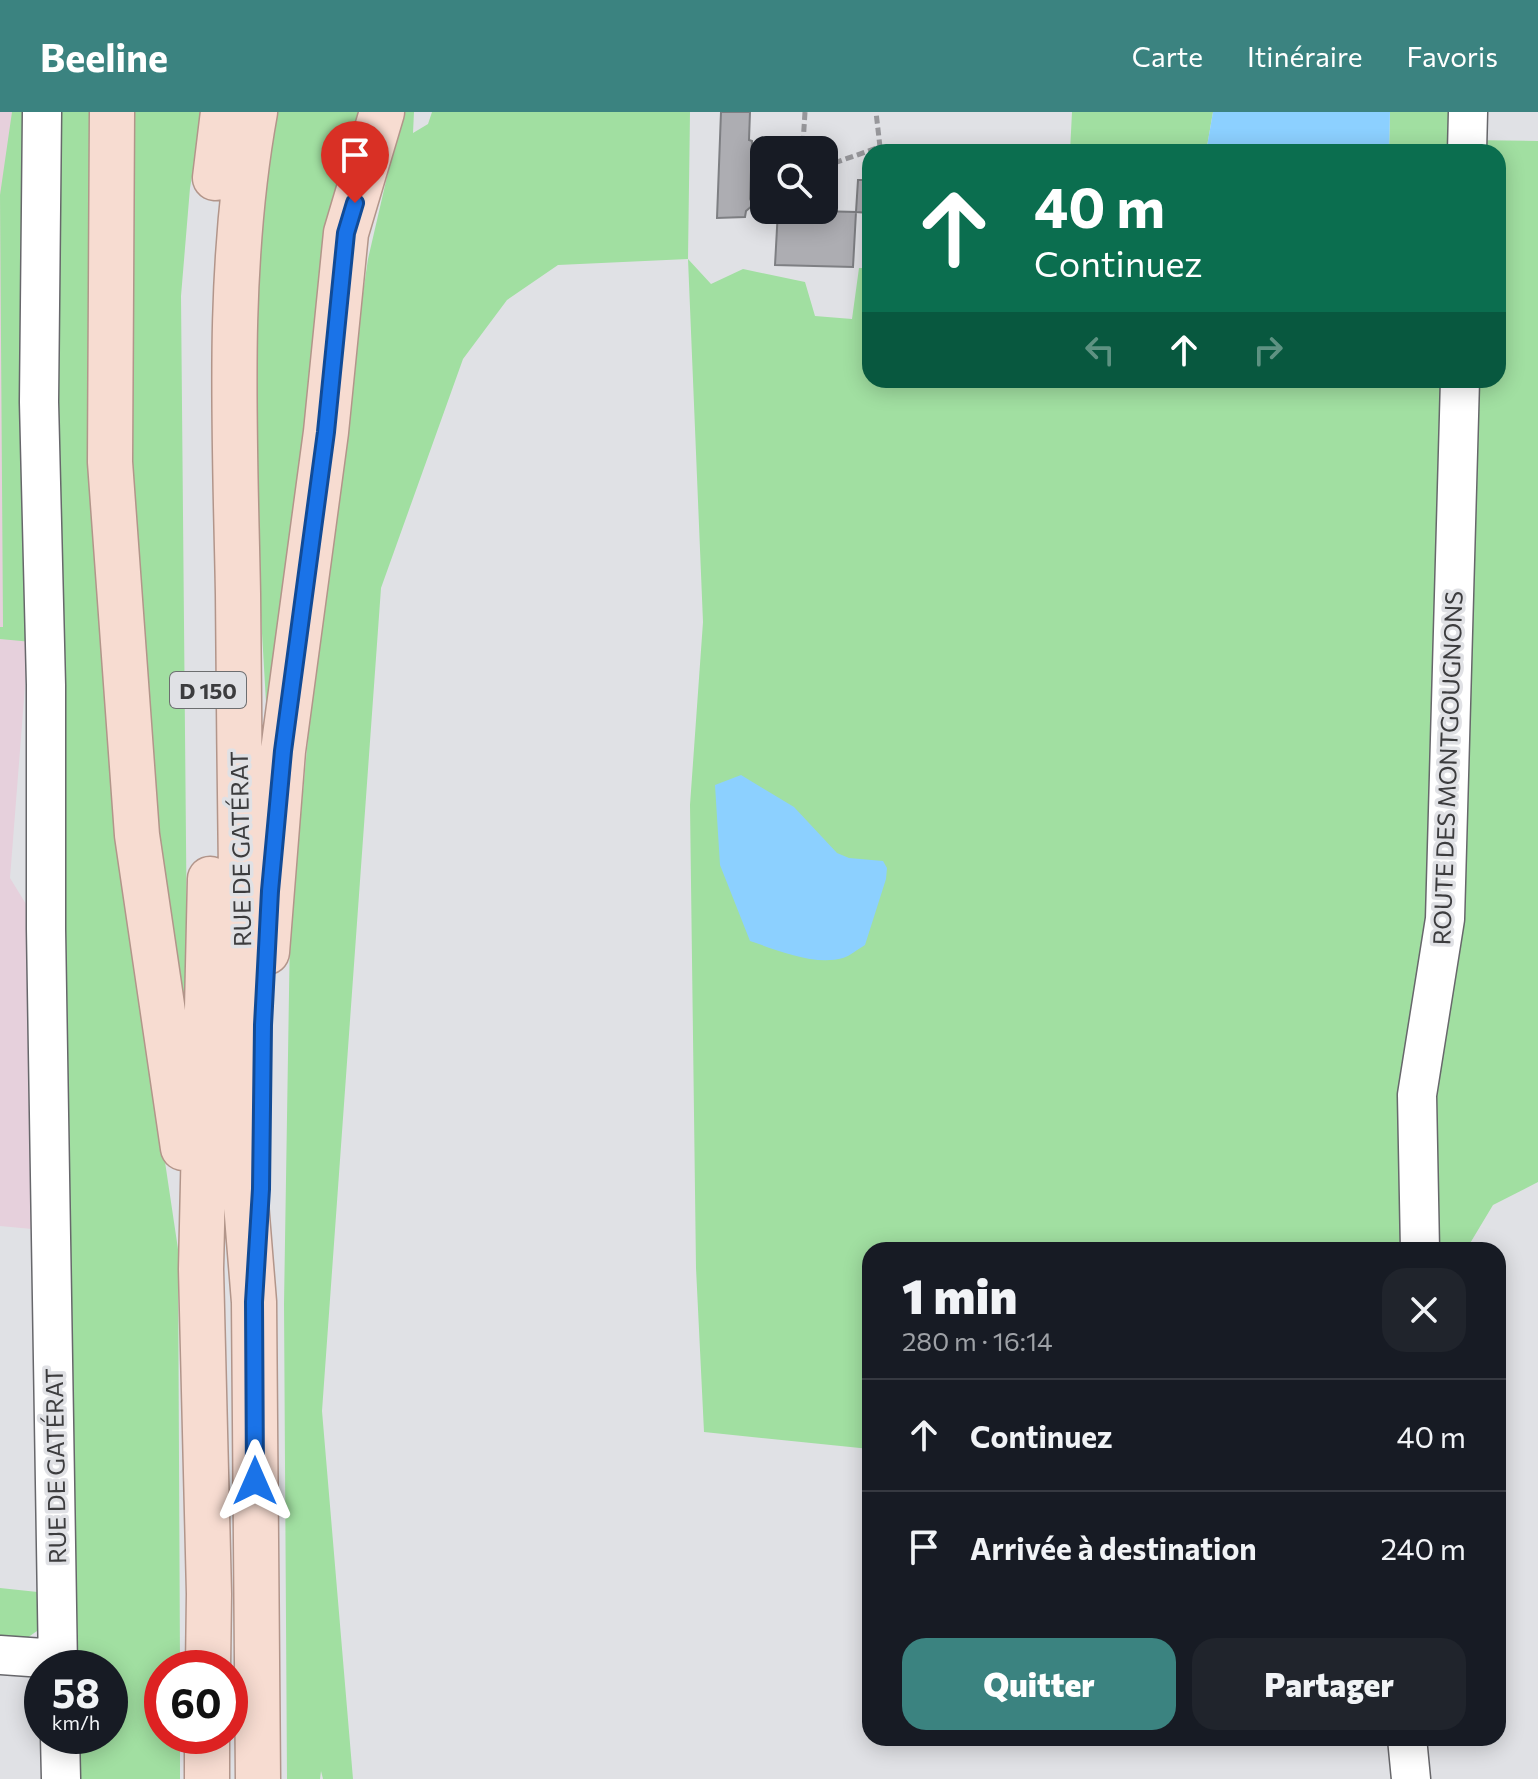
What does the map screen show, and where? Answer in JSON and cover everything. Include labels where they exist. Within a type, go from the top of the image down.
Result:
[{"type":"main road","points":[[112,112],[110,462],[137,835],[201,1269]]},
{"type":"main road","name":"RUE DE GATÉRAT","points":[[208,1650],[201,1269],[210,916],[205,320],[223,112]]},
{"type":"main road","name":"RUE DE GATÉRAT","points":[[255,112],[247,151],[240,232],[234,410],[245,1176],[254,1302],[258,1779]]},
{"type":"main road","points":[[254,1302],[261,1189],[263,1025],[283,751],[326,432],[346,233],[382,112]]},
{"type":"main road","points":[[207,1754],[207,1779]]},
{"type":"street","name":"RUE DE GATÉRAT","points":[[42,112],[38,386],[46,685],[46,929],[58,1650]]},
{"type":"street","points":[[1467,144],[1468,112]]},
{"type":"street","name":"ROUTE DES MONTGOUGNONS","points":[[1420,1242],[1417,1095],[1445,919],[1460,388]]},
{"type":"street","points":[[0,1655],[24,1659]]},
{"type":"street","points":[[1408,1746],[1411,1779]]},
{"type":"street","points":[[60,1754],[61,1779]]},
{"type":"path","points":[[804,136],[805,112]]},
{"type":"path","points":[[876,112],[880,144]]},
{"type":"path","points":[[838,162],[862,153]]},
{"type":"shaded area","points":[[0,112],[70,112],[10,878],[37,922],[32,1229],[0,1226]]},
{"type":"green space","points":[[12,112],[27,112],[32,642],[0,639],[0,627],[3,627],[0,195]]},
{"type":"green space","points":[[55,112],[89,112],[89,354],[148,1048],[178,1249],[180,1650],[144,1650],[144,1754],[180,1754],[180,1779],[75,1779],[75,1754],[128,1754],[128,1650],[74,1650]]},
{"type":"green space","points":[[119,112],[203,112],[190,188],[181,296],[188,1060],[180,1058],[125,535]]},
{"type":"green space","points":[[272,112],[368,112],[269,754],[258,564],[252,297]]},
{"type":"green space","points":[[402,112],[414,112],[413,133],[428,124],[432,112],[690,112],[688,259],[558,265],[507,300],[463,359],[381,588],[322,1411],[353,1779],[323,1779],[321,1771],[320,1779],[287,1779],[284,1304],[290,931],[326,545],[368,259]]},
{"type":"green space","points":[[1072,112],[1213,112],[1207,144],[1070,144]]},
{"type":"green space","points":[[1390,112],[1448,112],[1450,144],[1389,144]]},
{"type":"green space","points":[[1467,140],[1538,141],[1538,1182],[1493,1205],[1471,1242],[862,1242],[862,1448],[704,1432],[696,1268],[690,805],[703,622],[688,259],[711,284],[743,269],[805,282],[815,316],[852,319],[859,268],[862,268],[862,388],[1506,388],[1506,144],[1467,144]]},
{"type":"green space","points":[[0,1588],[47,1593],[37,1631],[17,1645],[0,1644]]},
{"type":"water","points":[[1213,112],[1390,112],[1389,144],[1207,144]]},
{"type":"water","points":[[741,775],[794,807],[837,853],[849,858],[883,861],[887,868],[886,879],[865,945],[843,958],[820,960],[796,956],[750,941],[720,865],[715,785]]},
{"type":"building","points":[[721,112],[750,112],[750,208],[745,217],[717,218]]},
{"type":"building","points":[[858,180],[862,180],[862,212],[856,212]]},
{"type":"building","points":[[838,212],[856,212],[853,267],[775,265],[777,224],[838,224]]},
{"type":"route","points":[[255,1481],[254,1302],[261,1189],[263,1025],[274,838],[326,432],[346,233],[355,203]]}]
